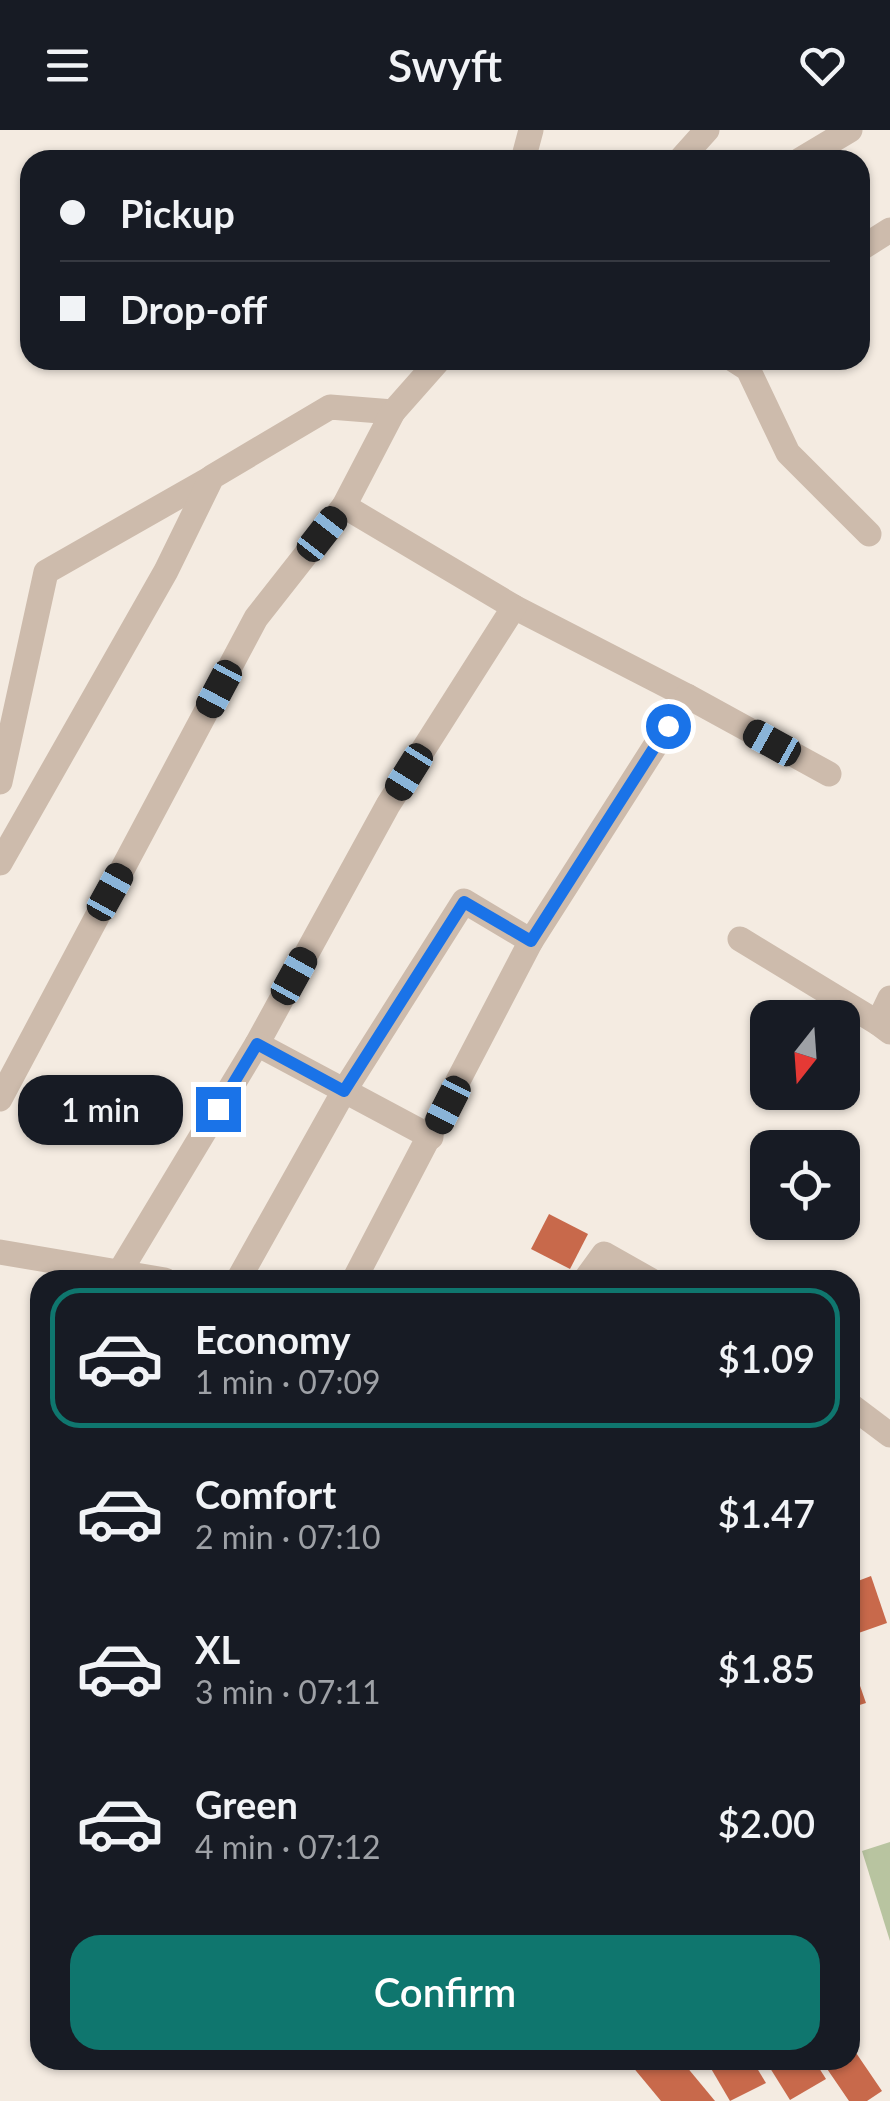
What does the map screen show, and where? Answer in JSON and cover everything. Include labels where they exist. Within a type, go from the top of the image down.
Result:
[{"type":"street","points":[[689,150],[707,130]]},
{"type":"street","points":[[817,150],[850,130]]},
{"type":"street","points":[[0,1100],[256,618],[344,506],[393,412],[429,370]]},
{"type":"street","points":[[748,370],[788,454],[870,534]]},
{"type":"street","points":[[0,782],[46,572],[330,407],[393,412]]},
{"type":"street","points":[[0,863],[166,571],[212,478]]},
{"type":"street","points":[[344,506],[514,606],[830,774]]},
{"type":"street","points":[[121,1270],[257,1044],[388,804],[514,606]]},
{"type":"street","points":[[359,1270],[531,941],[687,696]]},
{"type":"street","points":[[244,1270],[344,1091],[464,902],[531,941]]},
{"type":"street","points":[[740,939],[884,1027],[890,998]]},
{"type":"street","points":[[257,1044],[431,1138]]},
{"type":"street","points":[[0,1252],[102,1270]]},
{"type":"street","points":[[592,1270],[604,1254],[632,1270]]},
{"type":"street","points":[[860,1412],[890,1435]]},
{"type":"green space","points":[[890,1842],[890,1941],[862,1851]]},
{"type":"building","points":[[549,1214],[588,1234],[570,1269],[531,1249]]},
{"type":"building","points":[[871,1576],[887,1623],[860,1632],[860,1580]]},
{"type":"building","points":[[860,2059],[882,2091],[867,2101],[849,2101],[828,2070],[860,2070]]},
{"type":"building","points":[[635,2070],[689,2070],[715,2101],[661,2101]]},
{"type":"building","points":[[712,2070],[758,2070],[766,2083],[730,2101]]},
{"type":"building","points":[[771,2070],[820,2070],[826,2079],[790,2100]]},
{"type":"route","points":[[218,1109],[257,1044],[344,1091],[464,902],[531,941],[668,726]]}]
